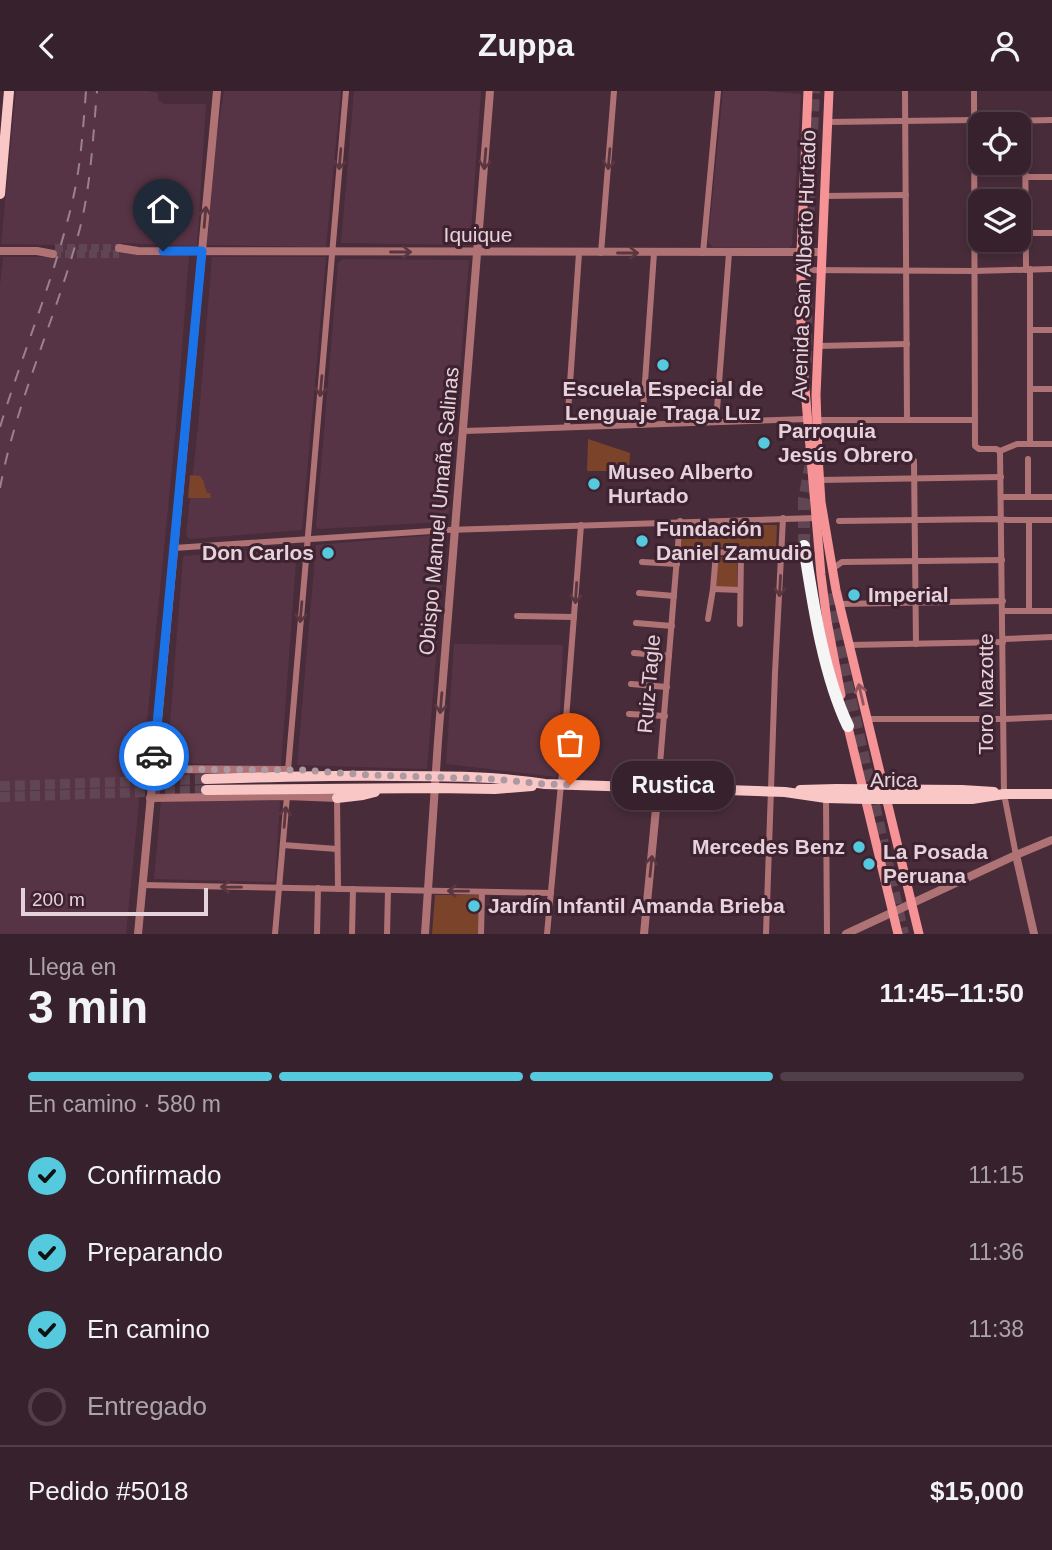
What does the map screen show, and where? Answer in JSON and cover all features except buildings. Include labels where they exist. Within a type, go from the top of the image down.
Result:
[{"type":"highway","points":[[804,546],[822,644],[836,697],[848,726]]},
{"type":"main road","points":[[0,194],[9,91]]},
{"type":"main road","name":"Avenida San Alberto Hurtado","points":[[808,91],[801,252],[801,330],[811,420],[832,569],[919,934]]},
{"type":"main road","name":"Avenida San Alberto Hurtado","points":[[829,91],[818,346],[811,420],[816,518],[827,621],[848,726],[898,934]]},
{"type":"main road","points":[[288,770],[368,775]]},
{"type":"main road","name":"Arica","points":[[436,782],[389,788],[206,784],[368,775],[436,782],[495,789],[545,784],[771,792],[822,789],[865,794]]},
{"type":"main road","points":[[337,798],[389,788]]},
{"type":"main road","name":"Arica","points":[[785,792],[826,798],[865,794],[981,791],[1052,794]]},
{"type":"street","points":[[138,934],[216,91]]},
{"type":"street","points":[[152,769],[288,770],[346,91]]},
{"type":"street","name":"Obispo Manuel Umaña Salinas","points":[[425,934],[490,91]]},
{"type":"street","points":[[601,253],[614,91]]},
{"type":"street","points":[[703,253],[718,91]]},
{"type":"street","points":[[905,91],[907,420]]},
{"type":"street","points":[[974,91],[974,112]]},
{"type":"street","points":[[828,122],[968,120]]},
{"type":"street","points":[[1031,120],[1052,120]]},
{"type":"street","points":[[974,175],[975,446],[1000,451],[1017,445],[1052,444]]},
{"type":"street","points":[[1026,189],[1026,177],[1052,177]]},
{"type":"street","points":[[824,196],[906,195]]},
{"type":"street","points":[[1031,233],[1052,233]]},
{"type":"street","points":[[0,251],[54,251]]},
{"type":"street","name":"Iquique","points":[[119,251],[822,252]]},
{"type":"street","points":[[1027,252],[1030,444]]},
{"type":"street","points":[[567,427],[579,253]]},
{"type":"street","points":[[642,425],[654,253]]},
{"type":"street","points":[[716,422],[729,253]]},
{"type":"street","points":[[801,270],[1052,269]]},
{"type":"street","points":[[1030,330],[1052,330]]},
{"type":"street","points":[[818,346],[907,344]]},
{"type":"street","points":[[1030,389],[1052,389]]},
{"type":"street","points":[[464,431],[716,422],[975,420]]},
{"type":"street","name":"Toro Mazotte","points":[[1000,451],[1004,794],[1034,934]]},
{"type":"street","points":[[1028,460],[1028,497]]},
{"type":"street","points":[[914,461],[916,644]]},
{"type":"street","points":[[819,480],[1001,477]]},
{"type":"street","points":[[1001,497],[1052,496]]},
{"type":"street","points":[[766,934],[783,518]]},
{"type":"street","points":[[174,548],[456,530],[816,518]]},
{"type":"street","points":[[1029,520],[1029,611]]},
{"type":"street","points":[[839,521],[1052,520]]},
{"type":"street","name":"Ruiz-Tagle","points":[[644,934],[680,521]]},
{"type":"street","points":[[547,934],[581,525]]},
{"type":"street","points":[[677,554],[782,550]]},
{"type":"street","points":[[740,624],[741,552]]},
{"type":"street","points":[[708,619],[716,553]]},
{"type":"street","points":[[832,569],[842,562],[1002,560]]},
{"type":"street","points":[[642,562],[677,564]]},
{"type":"street","points":[[713,589],[740,590]]},
{"type":"street","points":[[639,593],[674,596]]},
{"type":"street","points":[[840,604],[1003,601]]},
{"type":"street","points":[[1003,611],[1052,611]]},
{"type":"street","points":[[517,616],[574,617]]},
{"type":"street","points":[[636,623],[672,626]]},
{"type":"street","points":[[850,645],[1052,637]]},
{"type":"street","points":[[634,653],[669,656]]},
{"type":"street","points":[[631,684],[667,687]]},
{"type":"street","points":[[629,714],[665,716]]},
{"type":"street","points":[[867,719],[1052,717]]},
{"type":"street","points":[[275,934],[287,796]]},
{"type":"street","points":[[150,798],[337,798],[338,889]]},
{"type":"street","points":[[826,798],[827,934]]},
{"type":"street","points":[[846,934],[1052,840]]},
{"type":"street","points":[[283,845],[337,849]]},
{"type":"street","points":[[142,885],[551,893]]},
{"type":"street","points":[[317,934],[318,888]]},
{"type":"street","points":[[352,934],[353,889]]},
{"type":"street","points":[[387,934],[388,890]]},
{"type":"street","points":[[481,934],[482,892]]},
{"type":"shaded area","points":[[16,91],[148,91],[158,93],[158,100],[164,104],[206,104],[197,246],[121,243],[122,252],[189,255],[176,427],[126,934],[0,934],[0,285],[3,257],[52,257],[56,245],[1,244]]},
{"type":"shaded area","points":[[224,91],[341,91],[326,247],[207,245]]},
{"type":"shaded area","points":[[354,91],[481,91],[470,245],[341,243]]},
{"type":"shaded area","points":[[723,91],[801,94],[792,245],[789,248],[713,247],[708,242]]},
{"type":"shaded area","points":[[212,257],[326,257],[302,530],[189,539],[186,535]]},
{"type":"shaded area","points":[[343,259],[469,260],[448,519],[444,522],[318,529],[316,526],[338,263]]},
{"type":"shaded area","points":[[588,439],[630,453],[629,471],[587,471]]},
{"type":"shaded area","points":[[190,475],[200,476],[211,498],[188,498]]},
{"type":"shaded area","points":[[683,525],[777,525],[776,548],[681,547]]},
{"type":"shaded area","points":[[446,534],[427,769],[297,765],[316,545]]},
{"type":"shaded area","points":[[297,547],[281,766],[167,763],[183,556]]},
{"type":"shaded area","points":[[718,557],[737,557],[737,588],[716,587]]},
{"type":"shaded area","points":[[454,644],[563,645],[557,777],[446,764]]},
{"type":"shaded area","points":[[161,801],[280,801],[275,882],[154,879]]},
{"type":"shaded area","points":[[435,895],[480,895],[479,934],[432,934]]},
{"type":"tunnel","points":[[806,363],[807,244],[814,91]]},
{"type":"tunnel","points":[[55,248],[119,248]]},
{"type":"tunnel","points":[[53,254],[119,254]]},
{"type":"tunnel","points":[[804,546],[804,499],[811,463]]},
{"type":"tunnel","points":[[827,594],[903,934]]},
{"type":"tunnel","points":[[0,786],[206,779]]},
{"type":"tunnel","points":[[0,797],[206,790]]},
{"type":"railway","points":[[0,427],[56,260],[72,203],[80,161],[86,91]]},
{"type":"railway","points":[[0,488],[16,422],[80,228],[89,177],[97,91]]},
{"type":"way so far","points":[[154,756],[152,769],[302,770],[570,785]]},
{"type":"place","name":"Escuela Especial de Lenguaje Traga Luz","points":[[663,365]]},
{"type":"place","name":"Parroquia Jesús Obrero","points":[[764,443]]},
{"type":"place","name":"Museo Alberto Hurtado","points":[[594,484]]},
{"type":"place","name":"Fundación Daniel Zamudio","points":[[642,541]]},
{"type":"place","name":"Don Carlos","points":[[328,553]]},
{"type":"place","name":"Imperial","points":[[854,595]]},
{"type":"place","name":"Rustica","points":[[570,785]]},
{"type":"place","name":"Mercedes Benz","points":[[859,847]]},
{"type":"place","name":"La Posada Peruana","points":[[869,864]]},
{"type":"place","name":"Jardín Infantil Amanda Brieba","points":[[474,906]]},
{"type":"route","points":[[154,756],[202,251],[163,251]]}]
